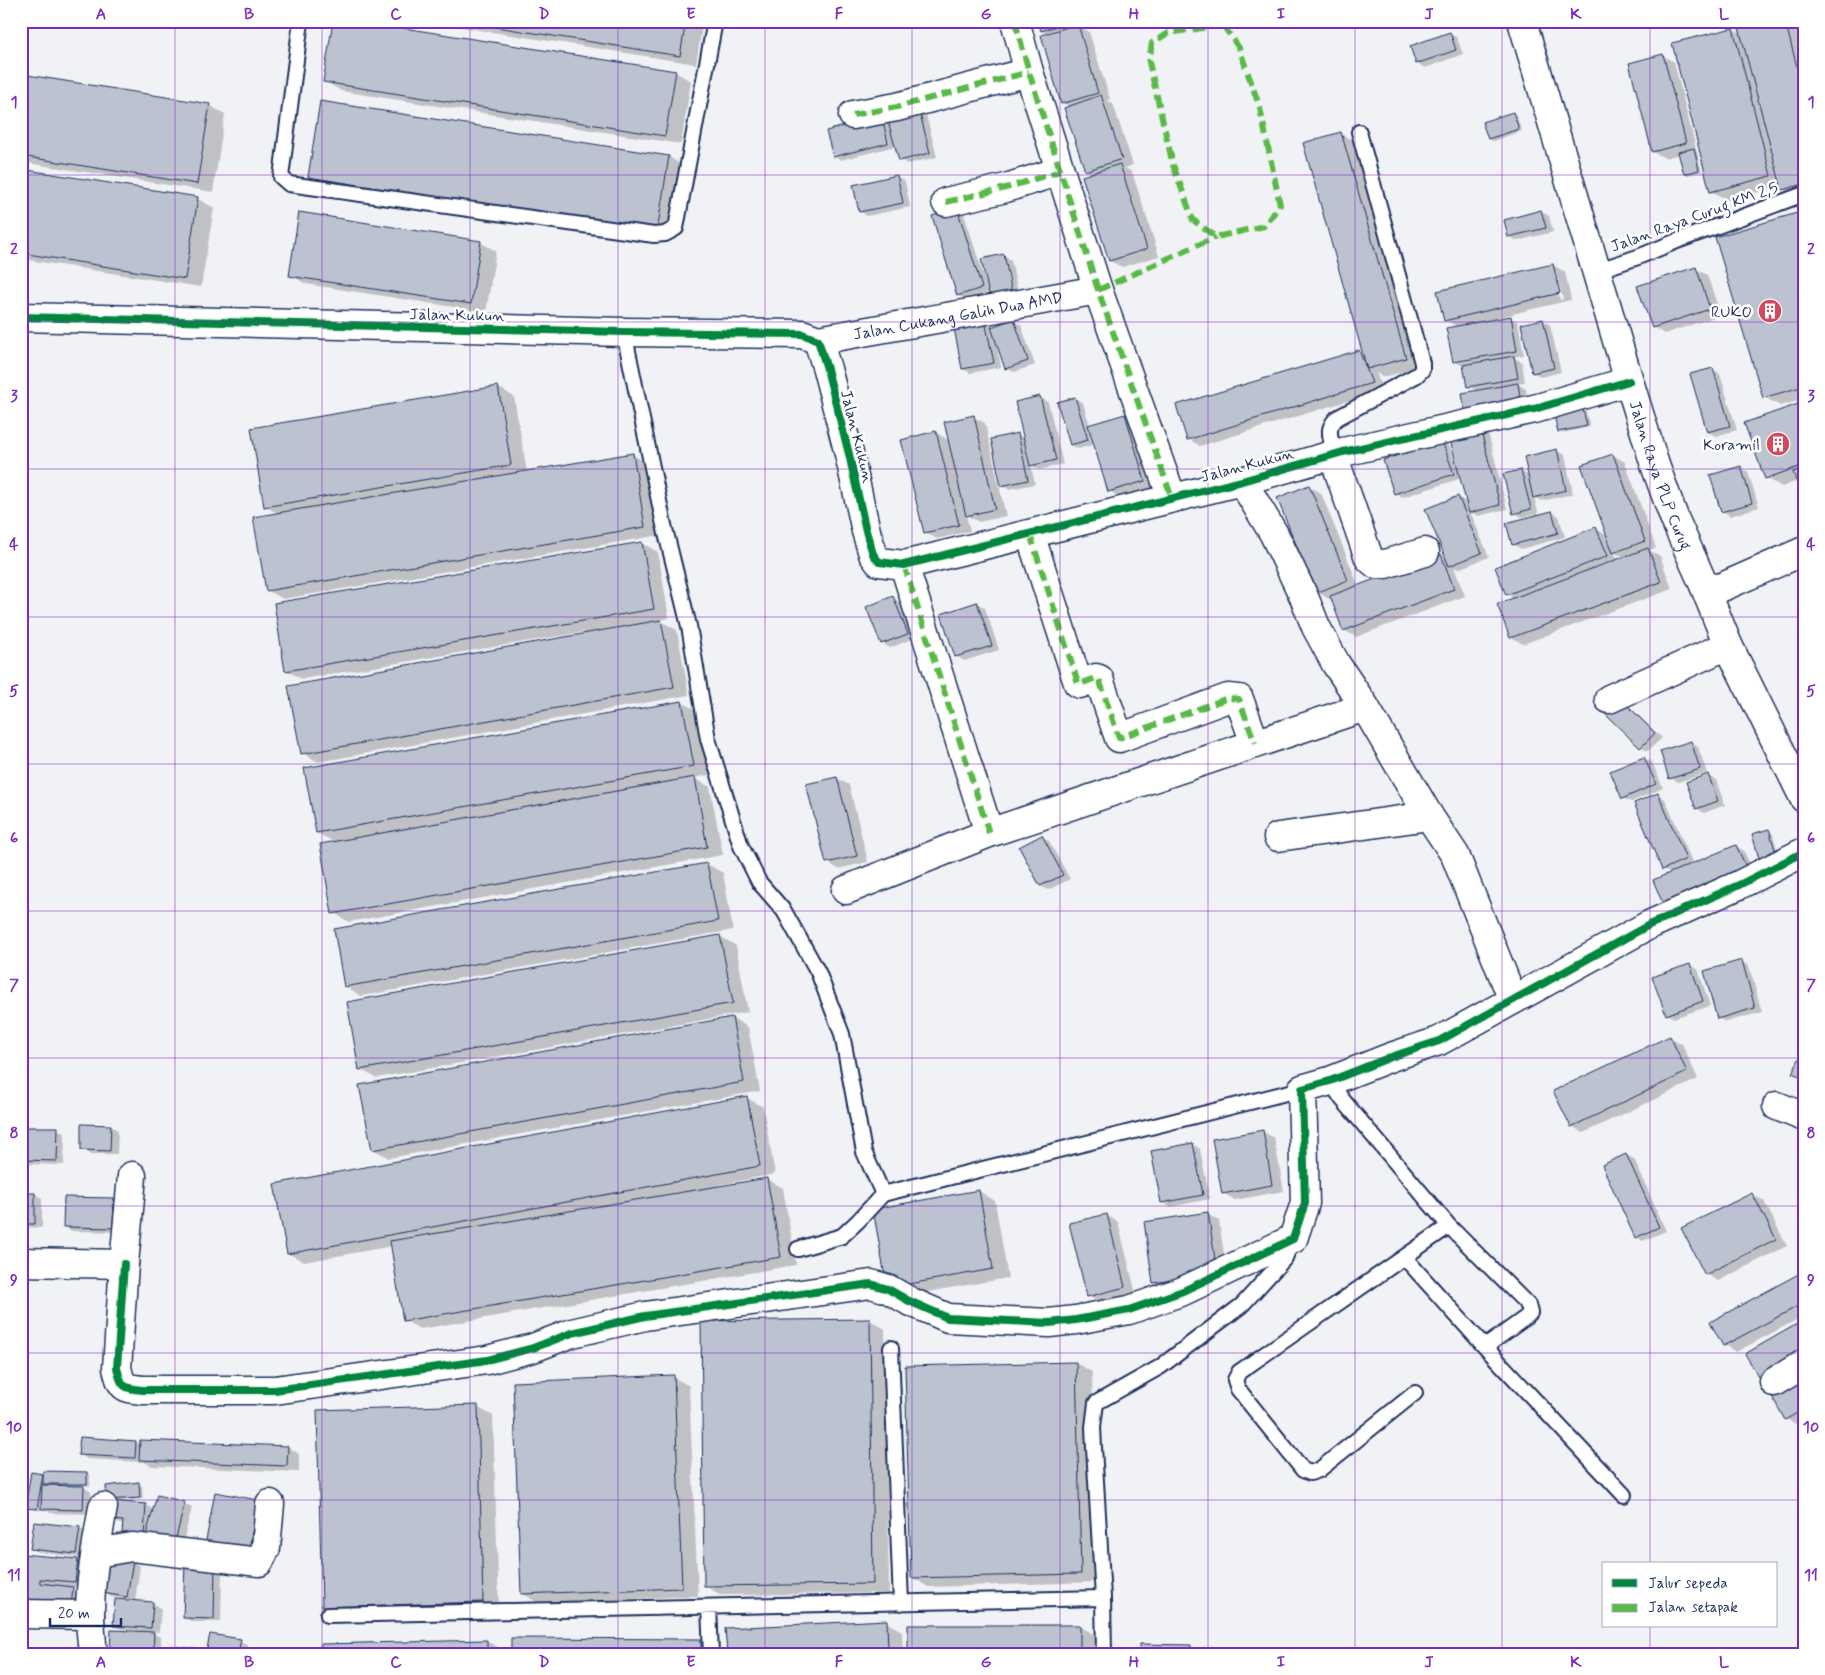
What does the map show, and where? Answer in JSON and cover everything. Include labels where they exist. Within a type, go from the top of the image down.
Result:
[{"type":"street","points":[[1015,21],[1028,72],[1098,290],[1172,498]]},
{"type":"street","name":"Jalan Raya PLP Curug","points":[[1522,21],[1655,465],[1675,520],[1728,645],[1804,798]]},
{"type":"street","points":[[853,116],[897,107],[1028,72]]},
{"type":"street","points":[[946,202],[1006,188],[1060,171]]},
{"type":"street","name":"Jalan Cukang Galih Dua AMD","points":[[818,340],[1098,290]]},
{"type":"street","name":"Jalan Kukun","points":[[21,317],[624,332],[802,334],[818,340],[827,368],[873,554],[879,562],[904,565],[1242,481],[1338,453],[1538,408],[1629,382]]},
{"type":"street","points":[[1338,453],[1369,558],[1376,564],[1385,564],[1426,552]]},
{"type":"street","points":[[1242,481],[1274,534],[1316,627],[1336,664],[1365,707],[1429,816],[1455,855],[1513,1000]]},
{"type":"street","points":[[1030,534],[1078,683],[1096,678],[1099,679],[1119,738],[1228,698],[1239,699],[1256,743]]},
{"type":"street","points":[[1705,587],[1720,588],[1804,551]]},
{"type":"street","points":[[904,565],[989,833]]},
{"type":"street","points":[[1609,699],[1728,645]]},
{"type":"street","points":[[846,890],[989,833],[1365,707]]},
{"type":"street","points":[[1278,837],[1429,816]]},
{"type":"street","points":[[132,1176],[117,1368],[121,1383],[127,1388],[143,1390],[276,1390],[488,1360],[533,1348],[572,1333],[645,1316],[872,1284],[888,1289],[909,1301],[948,1318],[1048,1323],[1129,1310],[1183,1290],[1293,1239],[1305,1203],[1302,1089],[1330,1081],[1391,1057],[1439,1041],[1649,925],[1739,885],[1804,852]]},
{"type":"street","points":[[1777,1106],[1804,1117]]},
{"type":"street","points":[[21,1262],[124,1264]]},
{"type":"street","points":[[1774,1382],[1804,1364]]},
{"type":"street","points":[[96,1553],[132,1547],[259,1562],[266,1548],[270,1504]]},
{"type":"street","points":[[93,1654],[90,1615],[103,1507]]},
{"type":"street","points":[[21,1614],[90,1615]]},
{"type":"lane","points":[[301,21],[281,177],[283,181],[289,184],[654,235],[665,234],[676,228],[715,21]]},
{"type":"lane","points":[[1338,453],[1331,442],[1329,430],[1331,424],[1337,418],[1417,375],[1422,370],[1422,363],[1359,132]]},
{"type":"lane","name":"Jalan Raya Curug KM 2,5","points":[[1596,271],[1804,194]]},
{"type":"lane","points":[[624,332],[664,525],[689,626],[708,738],[741,846],[759,882],[784,911],[818,972],[842,1034],[864,1152],[883,1194]]},
{"type":"lane","points":[[1330,1081],[1342,1099],[1449,1226],[1528,1305],[1530,1313],[1525,1318],[1485,1347]]},
{"type":"lane","points":[[798,1249],[842,1236],[858,1222],[883,1194],[1302,1089]]},
{"type":"lane","points":[[1415,1392],[1319,1470],[1310,1473],[1302,1470],[1238,1389],[1235,1380],[1239,1372],[1449,1226]]},
{"type":"lane","points":[[1104,1654],[1103,1598],[1094,1441],[1096,1403],[1160,1367],[1242,1305],[1284,1258],[1293,1239]]},
{"type":"lane","points":[[1405,1258],[1485,1347],[1624,1495]]},
{"type":"lane","points":[[891,1348],[900,1603]]},
{"type":"lane","points":[[328,1615],[1103,1598]]},
{"type":"lane","points":[[709,1607],[711,1654]]},
{"type":"building","points":[[333,21],[359,21],[676,71],[665,136],[323,82]]},
{"type":"building","points":[[458,21],[686,21],[680,56]]},
{"type":"building","points":[[1038,21],[1072,21],[1041,31]]},
{"type":"building","points":[[1749,21],[1785,21],[1804,94],[1804,184],[1782,190],[1738,24]]},
{"type":"building","points":[[1078,24],[1098,93],[1061,104],[1041,35]]},
{"type":"building","points":[[1733,28],[1771,176],[1710,192],[1672,43]]},
{"type":"building","points":[[1450,32],[1456,50],[1416,64],[1410,46]]},
{"type":"building","points":[[1663,54],[1686,143],[1652,152],[1629,63]]},
{"type":"building","points":[[21,74],[210,104],[197,184],[21,156]]},
{"type":"building","points":[[1101,95],[1122,159],[1085,171],[1064,108]]},
{"type":"building","points":[[320,101],[669,156],[657,232],[308,177]]},
{"type":"building","points":[[918,106],[930,153],[899,161],[886,114]]},
{"type":"building","points":[[1513,112],[1519,129],[1488,139],[1482,122]]},
{"type":"building","points":[[882,116],[888,143],[833,157],[826,131]]},
{"type":"building","points":[[1341,132],[1406,358],[1367,369],[1303,143]]},
{"type":"building","points":[[1694,148],[1699,170],[1684,174],[1678,152]]},
{"type":"building","points":[[1120,164],[1147,249],[1109,261],[1082,176]]},
{"type":"building","points":[[21,169],[198,197],[185,279],[21,253]]},
{"type":"building","points":[[897,175],[903,203],[859,212],[853,185]]},
{"type":"building","points":[[957,208],[982,288],[957,296],[932,216]]},
{"type":"building","points":[[1541,210],[1546,228],[1508,237],[1504,220]]},
{"type":"building","name":"RUKO","points":[[1804,211],[1804,386],[1763,398],[1715,237]]},
{"type":"building","points":[[299,212],[481,241],[471,304],[289,276]]},
{"type":"building","points":[[1004,254],[1012,293],[990,298],[981,259]]},
{"type":"building","points":[[1553,264],[1560,293],[1444,321],[1437,291]]},
{"type":"building","points":[[1696,267],[1710,309],[1652,328],[1637,286]]},
{"type":"building","points":[[1511,316],[1517,351],[1453,362],[1446,328]]},
{"type":"building","points":[[1014,319],[1028,361],[1005,369],[991,327]]},
{"type":"building","points":[[1543,319],[1554,368],[1532,373],[1521,324]]},
{"type":"building","points":[[985,321],[994,363],[962,369],[954,328]]},
{"type":"building","points":[[1359,350],[1372,383],[1187,440],[1176,405]]},
{"type":"building","points":[[1514,356],[1518,378],[1467,387],[1463,365]]},
{"type":"building","points":[[1713,368],[1730,426],[1707,432],[1690,374]]},
{"type":"building","points":[[1518,383],[1521,404],[1465,413],[1462,393]]},
{"type":"building","points":[[498,386],[511,465],[264,507],[251,428]]},
{"type":"building","points":[[1040,396],[1056,460],[1030,466],[1015,402]]},
{"type":"building","points":[[1075,397],[1088,440],[1070,445],[1057,402]]},
{"type":"building","name":"Koramil","points":[[1804,402],[1804,465],[1765,479],[1744,423]]},
{"type":"building","points":[[1583,409],[1587,426],[1558,432],[1554,415]]},
{"type":"building","points":[[1125,414],[1145,481],[1108,492],[1088,425]]},
{"type":"building","points":[[974,415],[995,509],[966,516],[944,422]]},
{"type":"building","points":[[936,431],[959,525],[924,533],[901,440]]},
{"type":"building","points":[[1481,431],[1500,505],[1469,513],[1450,439]]},
{"type":"building","points":[[1018,433],[1028,480],[1001,486],[991,439]]},
{"type":"building","points":[[1442,441],[1454,474],[1394,494],[1383,460]]},
{"type":"building","points":[[1557,449],[1566,490],[1533,498],[1524,457]]},
{"type":"building","points":[[633,453],[645,527],[266,591],[253,517]]},
{"type":"building","points":[[1613,454],[1645,541],[1613,553],[1581,465]]},
{"type":"building","points":[[1741,466],[1752,503],[1721,512],[1710,475]]},
{"type":"building","points":[[1804,468],[1804,502],[1793,472]]},
{"type":"building","points":[[1521,470],[1531,509],[1513,514],[1503,474]]},
{"type":"building","points":[[1309,485],[1348,580],[1316,593],[1277,498]]},
{"type":"building","points":[[1458,496],[1482,553],[1449,566],[1425,509]]},
{"type":"building","points":[[1552,511],[1558,533],[1512,545],[1506,523]]},
{"type":"building","points":[[1596,527],[1608,556],[1506,595],[1495,567]]},
{"type":"building","points":[[642,542],[654,609],[285,671],[274,603]]},
{"type":"building","points":[[1648,548],[1661,582],[1510,638],[1497,604]]},
{"type":"building","points":[[1441,554],[1454,589],[1343,631],[1330,596]]},
{"type":"building","points":[[893,596],[908,634],[881,644],[866,607]]},
{"type":"building","points":[[977,602],[992,646],[955,657],[941,614]]},
{"type":"building","points":[[661,620],[674,687],[301,754],[288,686]]},
{"type":"building","points":[[1621,699],[1655,733],[1640,748],[1605,714]]},
{"type":"building","points":[[682,701],[694,766],[316,833],[304,768]]},
{"type":"building","points":[[1691,741],[1700,769],[1669,779],[1660,751]]},
{"type":"building","points":[[1644,757],[1656,784],[1622,799],[1610,771]]},
{"type":"building","points":[[1708,774],[1718,801],[1696,809],[1686,782]]},
{"type":"building","points":[[695,777],[707,847],[332,914],[320,844]]},
{"type":"building","points":[[837,777],[857,856],[826,863],[806,784]]},
{"type":"building","points":[[1658,793],[1686,859],[1662,870],[1634,803]]},
{"type":"building","points":[[1769,829],[1777,857],[1760,862],[1752,834]]},
{"type":"building","points":[[1042,835],[1063,875],[1040,886],[1019,847]]},
{"type":"building","points":[[1736,845],[1747,869],[1663,904],[1653,880]]},
{"type":"building","points":[[707,863],[718,921],[344,987],[334,929]]},
{"type":"building","points":[[720,935],[733,1003],[359,1070],[347,1002]]},
{"type":"building","points":[[1742,960],[1755,1008],[1717,1019],[1704,971]]},
{"type":"building","points":[[1690,964],[1703,1001],[1666,1015],[1652,977]]},
{"type":"building","points":[[732,1017],[744,1082],[372,1150],[359,1085]]},
{"type":"building","points":[[1670,1036],[1687,1072],[1571,1127],[1553,1091]]},
{"type":"building","points":[[1804,1049],[1804,1078],[1792,1073]]},
{"type":"building","points":[[747,1096],[760,1166],[287,1254],[274,1184]]},
{"type":"building","points":[[81,1124],[111,1125],[110,1151],[81,1150]]},
{"type":"building","points":[[21,1127],[58,1127],[57,1161],[21,1160]]},
{"type":"building","points":[[1263,1130],[1272,1185],[1222,1194],[1212,1139]]},
{"type":"building","points":[[1193,1143],[1203,1195],[1161,1203],[1151,1151]]},
{"type":"building","points":[[1626,1154],[1659,1227],[1635,1238],[1602,1165]]},
{"type":"building","points":[[767,1178],[781,1257],[403,1321],[390,1241]]},
{"type":"building","points":[[979,1190],[993,1269],[887,1288],[873,1209]]},
{"type":"building","points":[[21,1193],[35,1193],[35,1224],[21,1224]]},
{"type":"building","points":[[1752,1193],[1776,1239],[1705,1275],[1681,1228]]},
{"type":"building","points":[[64,1197],[114,1198],[113,1228],[63,1227]]},
{"type":"building","points":[[1208,1212],[1217,1273],[1153,1283],[1144,1222]]},
{"type":"building","points":[[1107,1214],[1125,1287],[1087,1297],[1069,1223]]},
{"type":"building","points":[[1804,1271],[1804,1303],[1723,1346],[1710,1322]]},
{"type":"building","points":[[870,1319],[873,1584],[704,1586],[701,1321]]},
{"type":"building","points":[[1804,1320],[1804,1358],[1762,1382],[1745,1354]]},
{"type":"building","points":[[1076,1362],[1081,1574],[911,1578],[905,1366]]},
{"type":"building","points":[[1804,1371],[1804,1409],[1785,1420],[1769,1391]]},
{"type":"building","points":[[674,1375],[682,1588],[521,1594],[513,1382]]},
{"type":"building","points":[[478,1405],[483,1602],[322,1607],[317,1410]]},
{"type":"building","points":[[80,1437],[136,1441],[135,1458],[78,1455]]},
{"type":"building","points":[[140,1440],[288,1446],[287,1466],[139,1460]]},
{"type":"building","points":[[43,1471],[87,1472],[87,1484],[43,1484]]},
{"type":"building","points":[[31,1472],[43,1474],[37,1509],[25,1508]]},
{"type":"building","points":[[139,1482],[140,1498],[107,1500],[106,1486]]},
{"type":"building","points":[[42,1485],[84,1486],[83,1510],[41,1509]]},
{"type":"building","points":[[215,1492],[258,1500],[248,1554],[205,1546]]},
{"type":"building","points":[[157,1495],[185,1502],[175,1542],[146,1535]]},
{"type":"building","points":[[112,1501],[146,1504],[144,1535],[122,1533],[123,1521],[111,1520]]},
{"type":"building","points":[[34,1522],[80,1527],[76,1554],[30,1549]]},
{"type":"building","points":[[21,1554],[78,1559],[75,1582],[40,1579],[40,1583],[73,1587],[71,1609],[21,1604]]},
{"type":"building","points":[[107,1557],[133,1560],[127,1597],[102,1593]]},
{"type":"building","points":[[185,1564],[215,1564],[214,1619],[183,1618]]},
{"type":"building","points":[[115,1599],[153,1602],[151,1628],[113,1626]]},
{"type":"building","points":[[887,1620],[888,1654],[727,1654],[725,1628]]},
{"type":"building","points":[[908,1625],[1080,1625],[1080,1654],[908,1654]]},
{"type":"building","points":[[111,1630],[154,1632],[153,1654],[110,1654]]},
{"type":"building","points":[[210,1634],[241,1639],[238,1654],[206,1654]]},
{"type":"building","points":[[511,1638],[701,1639],[701,1654],[511,1654]]},
{"type":"building","points":[[487,1640],[487,1654],[321,1654],[321,1644]]},
{"type":"building","points":[[1140,1644],[1191,1645],[1190,1654],[1140,1654]]},
{"type":"building","points":[[169,1646],[200,1649],[199,1654],[168,1654]]},
{"type":"marked path","points":[[1015,21],[1029,72],[1098,290],[1172,498]]},
{"type":"marked path","points":[[1223,25],[1239,48],[1260,108],[1280,205],[1264,226],[1216,237],[1193,220],[1173,165],[1149,62],[1152,43],[1168,33],[1223,25]]},
{"type":"marked path","points":[[853,115],[897,107],[1029,72]]},
{"type":"marked path","points":[[946,202],[1006,188],[1060,171]]},
{"type":"marked path","points":[[1098,290],[1216,237]]},
{"type":"marked path","points":[[1030,534],[1078,683],[1096,678],[1099,679],[1119,738],[1228,698],[1239,699],[1255,743]]},
{"type":"marked path","points":[[904,565],[989,833]]},
{"type":"cycle path","points":[[21,317],[624,332],[802,334],[818,340],[849,454],[873,554],[879,562],[904,565],[1242,481],[1343,452],[1538,408],[1629,381]]},
{"type":"cycle path","points":[[124,1264],[117,1368],[120,1380],[124,1386],[143,1390],[275,1390],[487,1360],[533,1348],[572,1333],[645,1316],[871,1284],[888,1289],[909,1301],[948,1318],[1049,1323],[1129,1310],[1183,1291],[1293,1239],[1305,1203],[1302,1089],[1330,1081],[1391,1057],[1439,1041],[1649,925],[1739,885],[1804,852]]},
{"type":"place","name":"RUKO","points":[[1770,311]]},
{"type":"place","name":"Koramil","points":[[1778,444]]}]
